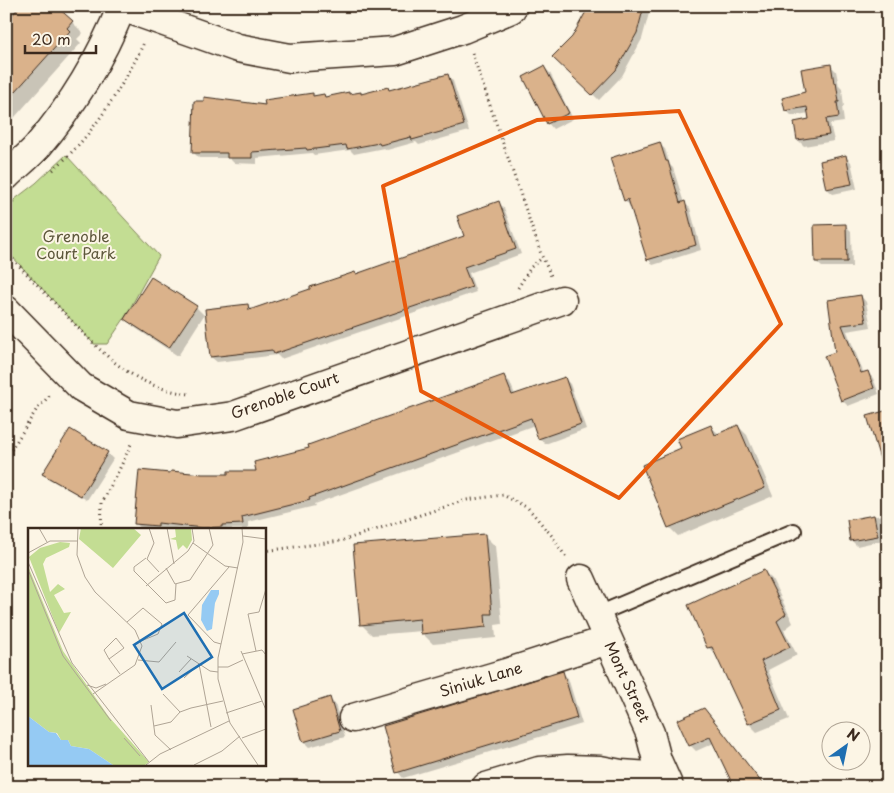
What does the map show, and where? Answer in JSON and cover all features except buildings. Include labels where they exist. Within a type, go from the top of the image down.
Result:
[{"type":"street","points":[[6,176],[36,148],[72,103],[92,71],[122,7],[238,48],[290,58],[395,51],[463,29],[512,9],[513,6]]},
{"type":"street","name":"Grenoble Court","points":[[6,310],[81,386],[128,415],[177,424],[233,416],[562,300]]},
{"type":"street","name":"Mont Street","points":[[580,579],[650,733],[664,784]]},
{"type":"street","name":"Siniuk Lane","points":[[353,718],[506,673],[608,640]]},
{"type":"street","points":[[486,787],[539,771],[568,769],[600,770],[664,784]]},
{"type":"lane","points":[[596,615],[794,531]]},
{"type":"path","points":[[463,29],[542,258],[562,300]]},
{"type":"path","points":[[6,252],[96,347],[114,363],[138,379],[156,387],[173,392],[197,395]]},
{"type":"path","points":[[515,292],[531,267],[542,258]]},
{"type":"path","points":[[6,458],[36,408],[56,389]]},
{"type":"path","points":[[101,528],[102,503],[134,436]]},
{"type":"path","points":[[265,551],[341,541],[466,500],[504,495],[528,508],[552,536],[580,579]]},
{"type":"highlighted area","points":[[679,111],[781,324],[619,498],[421,391],[383,186],[537,120]]},
{"type":"green space","name":"Grenoble Court Park","points":[[66,155],[159,256],[124,319],[107,344],[94,344],[6,250],[6,206],[36,183]]}]
